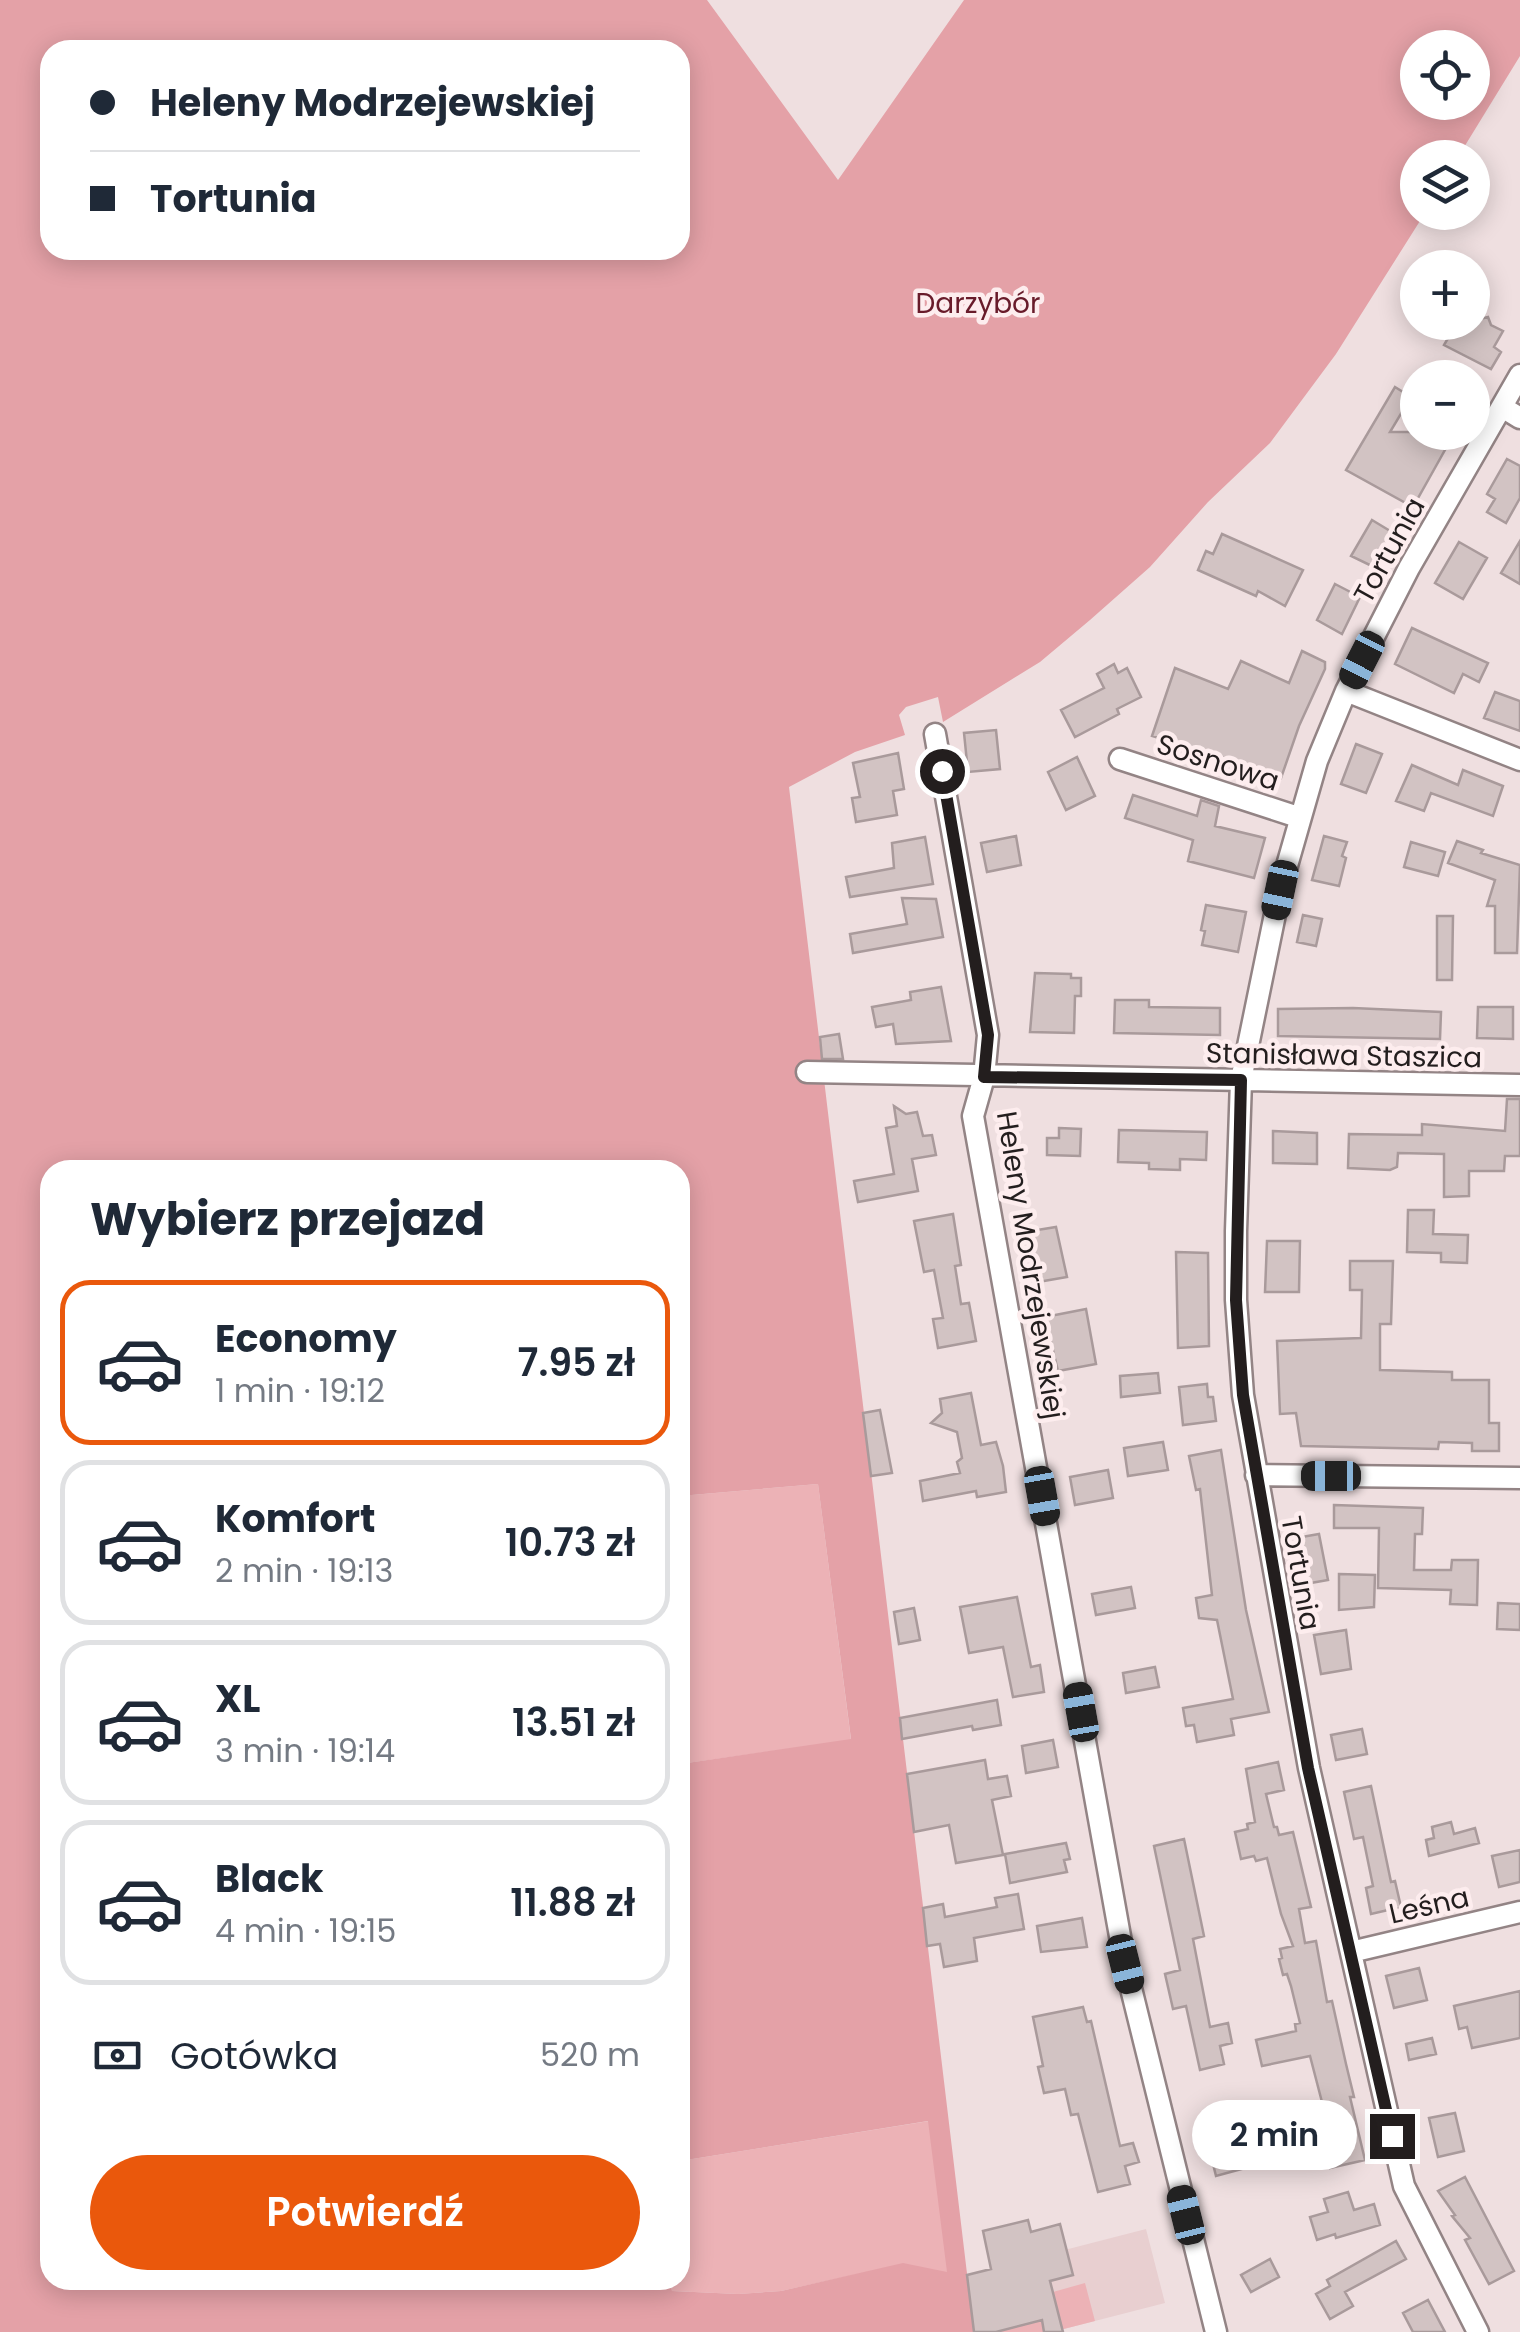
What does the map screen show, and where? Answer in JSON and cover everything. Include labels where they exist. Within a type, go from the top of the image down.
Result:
[{"type":"street","name":"Tortunia","points":[[1478,2332],[1404,2186],[1308,1768],[1243,1395],[1236,1300],[1241,1080],[1298,817],[1346,692],[1409,568],[1511,412],[1520,376]]},
{"type":"street","points":[[1346,692],[1520,760]]},
{"type":"street","name":"Heleny Modrzejewskiej","points":[[935,734],[988,1035],[984,1077],[974,1116],[1125,1964],[1216,2332]]},
{"type":"street","name":"Sosnowa","points":[[1120,760],[1298,817]]},
{"type":"street","name":"Stanisława Staszica","points":[[807,1072],[1520,1085]]},
{"type":"street","points":[[1256,1475],[1520,1478]]},
{"type":"street","name":"Leśna","points":[[1350,1952],[1520,1912]]},
{"type":"shaded area","points":[[818,1484],[851,1740],[690,1763],[690,1495]]},
{"type":"shaded area","points":[[929,2121],[948,2273],[903,2264],[781,2291],[672,2291],[690,2290],[690,2159]]},
{"type":"shaded area","points":[[1146,2229],[1165,2303],[1052,2332],[974,2332],[967,2275]]},
{"type":"shaded area","points":[[1085,2283],[1095,2321],[1052,2332],[996,2332],[1058,2316],[1053,2292]]},
{"type":"green space","name":"Darzybór","points":[[0,0],[707,0],[838,180],[964,0],[1520,0],[1520,56],[1490,105],[1490,30],[1400,30],[1400,120],[1481,120],[1468,140],[1400,140],[1400,230],[1414,230],[1336,354],[1270,443],[1208,502],[1150,567],[1040,662],[943,722],[938,697],[906,707],[899,715],[905,735],[855,752],[789,787],[974,2332],[0,2332]]},
{"type":"building","points":[[1490,322],[1503,331],[1494,347],[1501,352],[1491,369],[1490,360],[1473,360],[1444,345],[1447,340],[1490,340]]},
{"type":"building","points":[[1395,387],[1400,390],[1400,415],[1390,432],[1400,432],[1400,450],[1445,450],[1413,507],[1346,470]]},
{"type":"building","points":[[1507,459],[1520,466],[1520,498],[1506,523],[1487,512],[1495,499],[1487,494]]},
{"type":"building","points":[[1372,520],[1395,534],[1376,568],[1351,556]]},
{"type":"building","points":[[1222,534],[1303,570],[1285,606],[1258,591],[1256,596],[1198,570],[1206,551],[1213,554]]},
{"type":"building","points":[[1520,541],[1520,584],[1501,573]]},
{"type":"building","points":[[1459,542],[1487,558],[1463,599],[1435,583]]},
{"type":"building","points":[[1335,584],[1360,597],[1342,634],[1317,620]]},
{"type":"building","points":[[1412,628],[1488,663],[1479,682],[1463,674],[1454,693],[1395,664]]},
{"type":"building","points":[[1302,651],[1325,662],[1325,669],[1281,778],[1152,736],[1175,668],[1228,689],[1241,661],[1289,683]]},
{"type":"building","points":[[1114,664],[1118,673],[1127,668],[1141,697],[1117,709],[1119,714],[1075,737],[1061,710],[1104,688],[1097,674]]},
{"type":"building","points":[[1495,692],[1520,701],[1520,731],[1484,718]]},
{"type":"building","points":[[996,730],[1000,769],[968,772],[964,733]]},
{"type":"building","points":[[1356,744],[1382,754],[1366,793],[1341,784]]},
{"type":"building","points":[[898,753],[904,789],[893,791],[897,815],[856,822],[852,798],[860,797],[853,763]]},
{"type":"building","points":[[1077,757],[1095,796],[1066,810],[1048,772]]},
{"type":"building","points":[[1412,765],[1458,785],[1463,770],[1503,786],[1493,816],[1431,793],[1424,811],[1396,801]]},
{"type":"building","points":[[1133,795],[1197,816],[1201,800],[1219,806],[1215,826],[1265,838],[1254,878],[1188,861],[1193,840],[1125,818]]},
{"type":"building","points":[[1016,836],[1021,865],[987,872],[981,843]]},
{"type":"building","points":[[1324,836],[1347,842],[1339,886],[1312,880]]},
{"type":"building","points":[[925,837],[933,884],[850,897],[846,877],[894,868],[892,843]]},
{"type":"building","points":[[1457,841],[1520,865],[1517,953],[1495,953],[1495,906],[1487,906],[1495,880],[1448,863]]},
{"type":"building","points":[[1411,842],[1445,852],[1438,876],[1404,867]]},
{"type":"building","points":[[902,898],[936,899],[943,937],[853,953],[850,934],[907,924]]},
{"type":"building","points":[[1206,905],[1246,912],[1238,952],[1202,945]]},
{"type":"building","points":[[1303,915],[1322,919],[1316,946],[1297,942]]},
{"type":"building","points":[[1437,916],[1453,916],[1452,980],[1437,980]]},
{"type":"building","points":[[1035,973],[1081,978],[1081,996],[1075,996],[1074,1033],[1030,1032]]},
{"type":"building","points":[[941,987],[951,1041],[896,1044],[893,1024],[876,1027],[872,1007],[911,1000],[910,992]]},
{"type":"building","points":[[1115,1000],[1149,1000],[1149,1007],[1220,1008],[1220,1035],[1114,1033]]},
{"type":"building","points":[[1478,1007],[1513,1007],[1513,1039],[1477,1038]]},
{"type":"building","points":[[1278,1009],[1441,1012],[1440,1039],[1278,1036]]},
{"type":"building","points":[[839,1034],[843,1059],[822,1059],[820,1037]]},
{"type":"building","points":[[1507,1099],[1520,1099],[1520,1156],[1505,1156],[1504,1171],[1469,1171],[1469,1196],[1444,1197],[1444,1154],[1398,1153],[1397,1167],[1390,1170],[1348,1168],[1349,1134],[1422,1135],[1422,1124],[1505,1131]]},
{"type":"building","points":[[894,1106],[906,1114],[917,1112],[923,1136],[932,1135],[936,1155],[912,1159],[918,1191],[858,1202],[854,1181],[894,1174],[886,1128],[897,1126]]},
{"type":"building","points":[[1059,1128],[1081,1129],[1080,1156],[1047,1155],[1047,1138],[1059,1138]]},
{"type":"building","points":[[1119,1130],[1207,1132],[1206,1160],[1180,1159],[1180,1170],[1118,1162]]},
{"type":"building","points":[[1273,1131],[1317,1133],[1317,1164],[1273,1163]]},
{"type":"building","points":[[1408,1210],[1434,1210],[1433,1234],[1468,1235],[1467,1263],[1441,1262],[1441,1253],[1407,1252]]},
{"type":"building","points":[[953,1214],[961,1265],[955,1266],[961,1304],[969,1303],[976,1341],[938,1348],[933,1319],[943,1318],[934,1270],[924,1272],[914,1221]]},
{"type":"building","points":[[1056,1227],[1067,1277],[1038,1282],[1031,1231]]},
{"type":"building","points":[[1267,1241],[1300,1241],[1299,1292],[1265,1292]]},
{"type":"building","points":[[1176,1252],[1208,1253],[1209,1346],[1178,1348]]},
{"type":"building","points":[[1350,1261],[1393,1261],[1391,1324],[1380,1324],[1380,1370],[1452,1372],[1452,1380],[1489,1380],[1489,1423],[1499,1423],[1499,1451],[1472,1451],[1472,1443],[1439,1442],[1438,1449],[1301,1446],[1296,1413],[1280,1414],[1277,1341],[1361,1338],[1362,1290],[1350,1290]]},
{"type":"building","points":[[1086,1309],[1096,1364],[1058,1371],[1045,1317]]},
{"type":"building","points":[[1158,1373],[1160,1393],[1121,1397],[1120,1376]]},
{"type":"building","points":[[1207,1384],[1216,1421],[1183,1425],[1179,1387]]},
{"type":"building","points":[[971,1393],[981,1445],[996,1442],[1006,1492],[977,1497],[976,1491],[923,1501],[920,1481],[960,1473],[957,1462],[962,1458],[957,1432],[931,1423],[942,1413],[940,1399]]},
{"type":"building","points":[[880,1410],[892,1473],[871,1476],[863,1413]]},
{"type":"building","points":[[1163,1442],[1168,1470],[1128,1476],[1124,1448]]},
{"type":"building","points":[[1221,1450],[1246,1610],[1269,1712],[1231,1719],[1234,1735],[1197,1742],[1194,1725],[1186,1726],[1183,1708],[1233,1699],[1217,1620],[1199,1618],[1196,1598],[1212,1595],[1200,1489],[1196,1490],[1189,1456]]},
{"type":"building","points":[[1108,1470],[1113,1498],[1075,1505],[1070,1477]]},
{"type":"building","points":[[1334,1505],[1423,1508],[1422,1534],[1415,1534],[1414,1570],[1451,1570],[1452,1560],[1478,1560],[1477,1605],[1450,1604],[1451,1590],[1378,1588],[1379,1528],[1334,1528]]},
{"type":"building","points":[[1319,1534],[1328,1580],[1305,1584],[1296,1538]]},
{"type":"building","points":[[1339,1574],[1375,1575],[1374,1607],[1339,1610]]},
{"type":"building","points":[[1131,1587],[1135,1608],[1096,1615],[1092,1594]]},
{"type":"building","points":[[1017,1597],[1031,1667],[1040,1665],[1044,1692],[1013,1697],[1003,1647],[969,1653],[960,1607]]},
{"type":"building","points":[[1498,1603],[1520,1604],[1520,1630],[1497,1629]]},
{"type":"building","points":[[914,1608],[920,1640],[899,1644],[894,1612]]},
{"type":"building","points":[[1346,1630],[1351,1669],[1321,1674],[1314,1635]]},
{"type":"building","points":[[1155,1667],[1159,1687],[1126,1693],[1123,1673]]},
{"type":"building","points":[[997,1700],[1001,1725],[973,1730],[972,1726],[902,1739],[900,1718]]},
{"type":"building","points":[[1362,1729],[1367,1754],[1336,1760],[1331,1735]]},
{"type":"building","points":[[1053,1740],[1058,1767],[1026,1773],[1022,1746]]},
{"type":"building","points":[[985,1760],[988,1779],[1007,1776],[1011,1796],[992,1800],[1003,1855],[956,1863],[949,1825],[914,1832],[907,1774]]},
{"type":"building","points":[[1278,1762],[1284,1790],[1266,1794],[1279,1835],[1293,1832],[1311,1907],[1299,1909],[1305,1943],[1316,1941],[1327,2002],[1332,2001],[1354,2097],[1350,2097],[1365,2160],[1330,2168],[1326,2150],[1320,2151],[1315,2132],[1329,2129],[1310,2056],[1262,2066],[1256,2040],[1296,2031],[1295,2024],[1300,2023],[1279,1959],[1280,1949],[1293,1946],[1267,1858],[1241,1859],[1235,1832],[1248,1829],[1247,1824],[1255,1822],[1246,1769]]},
{"type":"building","points":[[1371,1786],[1391,1882],[1395,1881],[1401,1907],[1371,1914],[1366,1888],[1373,1886],[1363,1837],[1354,1839],[1344,1792]]},
{"type":"building","points":[[1451,1822],[1454,1834],[1475,1828],[1479,1843],[1429,1856],[1426,1840],[1434,1838],[1432,1827]]},
{"type":"building","points":[[1184,1839],[1204,1936],[1193,1939],[1210,2027],[1228,2023],[1232,2043],[1220,2046],[1224,2064],[1200,2070],[1186,2006],[1173,2009],[1165,1974],[1180,1970],[1154,1846]]},
{"type":"building","points":[[1066,1843],[1070,1859],[1064,1860],[1067,1872],[1010,1883],[1005,1854]]},
{"type":"building","points":[[1520,1850],[1520,1882],[1499,1887],[1492,1856]]},
{"type":"building","points":[[1018,1894],[1024,1929],[974,1938],[977,1961],[944,1967],[940,1944],[927,1946],[923,1908],[943,1904],[945,1917],[997,1907],[995,1898]]},
{"type":"building","points":[[1082,1918],[1087,1947],[1041,1952],[1037,1926]]},
{"type":"building","points":[[1419,1968],[1427,2000],[1394,2008],[1386,1976]]},
{"type":"building","points":[[1520,1991],[1520,2038],[1472,2048],[1467,2027],[1459,2029],[1454,2006]]},
{"type":"building","points":[[1083,2007],[1087,2022],[1091,2021],[1120,2146],[1133,2143],[1139,2162],[1125,2166],[1130,2184],[1098,2192],[1078,2114],[1071,2115],[1065,2089],[1044,2093],[1033,2017]]},
{"type":"building","points":[[1432,2038],[1436,2054],[1409,2060],[1406,2044]]},
{"type":"building","points":[[1455,2113],[1464,2151],[1438,2157],[1429,2118]]},
{"type":"building","points":[[1239,2144],[1245,2168],[1216,2176],[1210,2152]]},
{"type":"building","points":[[1465,2177],[1514,2271],[1489,2284],[1465,2240],[1470,2238],[1438,2191]]},
{"type":"building","points":[[1348,2192],[1354,2210],[1374,2204],[1380,2225],[1317,2240],[1310,2217],[1328,2212],[1324,2199]]},
{"type":"building","points":[[1028,2220],[1031,2232],[1060,2224],[1073,2275],[1050,2281],[1063,2332],[1044,2332],[1042,2320],[996,2332],[974,2332],[967,2275],[991,2269],[983,2231]]},
{"type":"building","points":[[1396,2241],[1406,2259],[1345,2292],[1353,2306],[1330,2319],[1316,2294],[1330,2286],[1327,2280]]},
{"type":"building","points":[[1270,2259],[1279,2277],[1251,2292],[1241,2275]]},
{"type":"building","points":[[1428,2300],[1445,2332],[1413,2332],[1403,2313]]},
{"type":"route","points":[[942,771],[988,1035],[984,1077],[1241,1080],[1236,1300],[1243,1395],[1308,1768],[1392,2136]]}]
